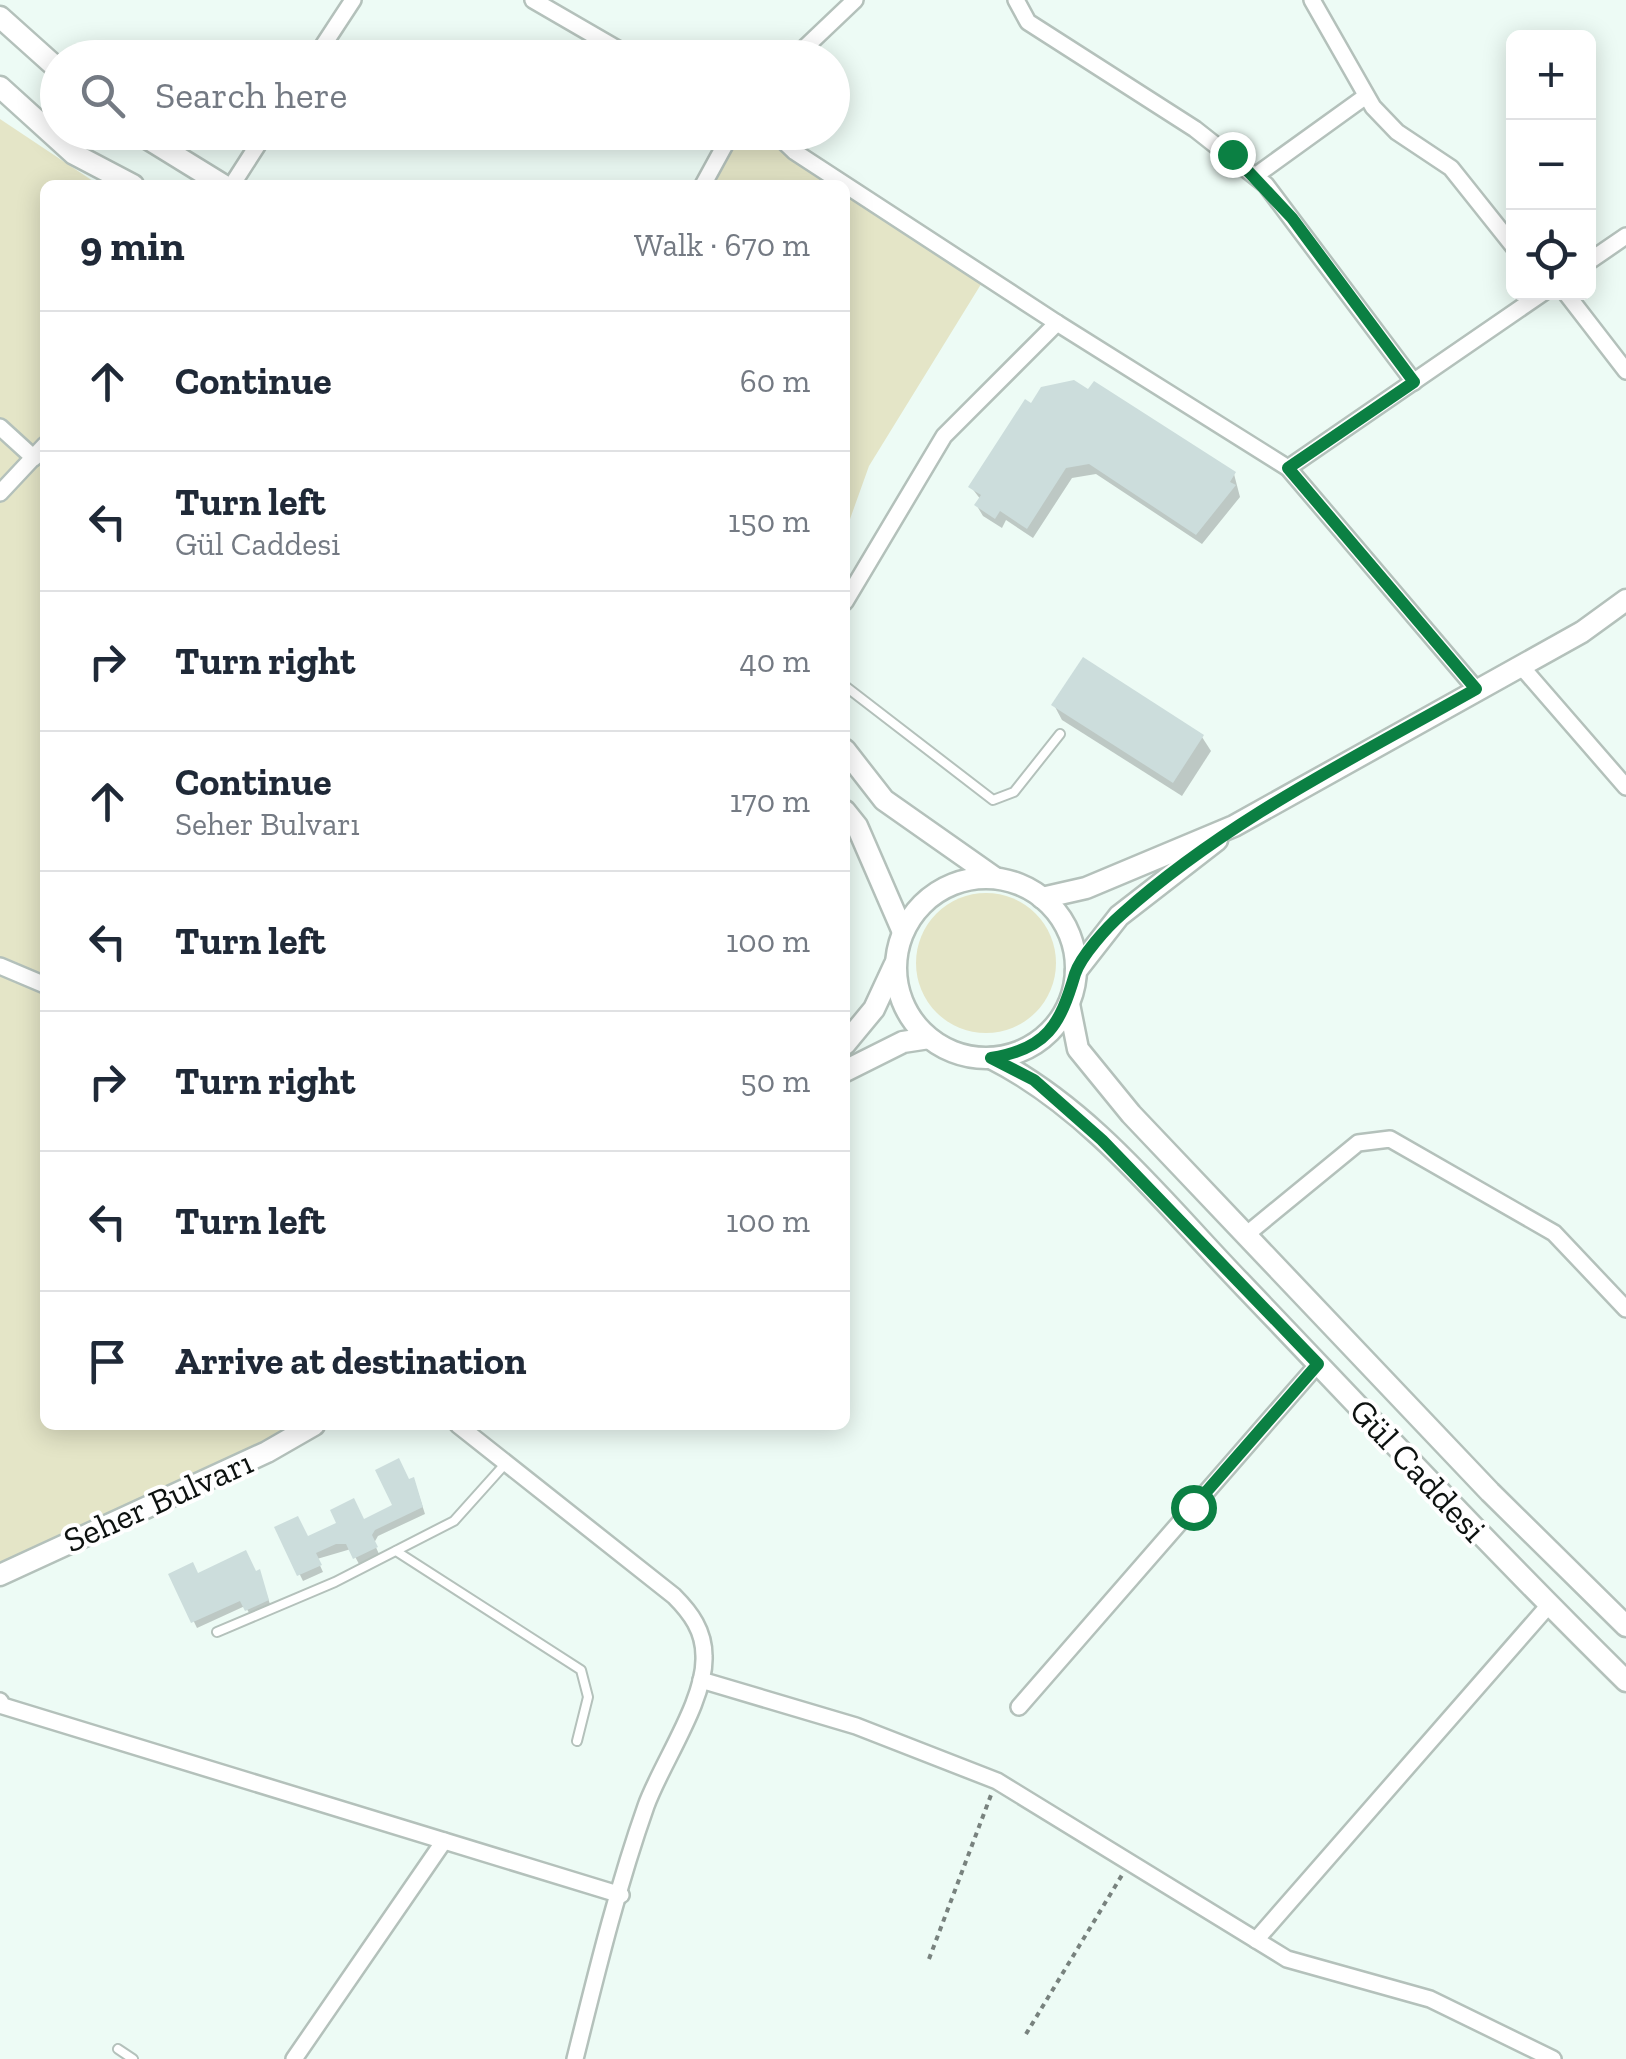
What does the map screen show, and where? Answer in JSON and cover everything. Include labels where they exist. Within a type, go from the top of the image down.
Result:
[{"type":"street","points":[[327,40],[353,0]]},
{"type":"street","points":[[533,0],[602,40]]},
{"type":"street","points":[[813,40],[855,0]]},
{"type":"street","points":[[1016,0],[1028,22],[1057,44],[1195,129],[1256,176],[1292,218],[1414,382]]},
{"type":"street","points":[[1312,0],[1366,96],[1396,132],[1451,168],[1506,237]]},
{"type":"street","points":[[0,17],[40,53]]},
{"type":"street","points":[[0,86],[40,123]]},
{"type":"street","points":[[1256,176],[1366,96]]},
{"type":"street","points":[[70,150],[123,180]]},
{"type":"street","points":[[166,150],[215,180]]},
{"type":"street","points":[[235,180],[254,150]]},
{"type":"street","points":[[706,180],[722,150]]},
{"type":"street","points":[[794,150],[838,180]]},
{"type":"street","points":[[850,188],[1057,324],[1288,468],[1476,689]]},
{"type":"street","points":[[1596,257],[1626,236]]},
{"type":"street","points":[[1288,468],[1532,300]]},
{"type":"street","points":[[1572,300],[1626,372]]},
{"type":"street","points":[[850,594],[944,436],[1057,324]]},
{"type":"street","points":[[0,428],[39,452],[0,493]]},
{"type":"street","points":[[1042,898],[1086,888],[1234,826],[1582,632],[1626,600]]},
{"type":"street","points":[[1520,665],[1626,788]]},
{"type":"street","points":[[850,756],[884,800],[997,879],[1042,898],[1071,938],[1076,971],[1069,1004],[1037,1042],[991,1058],[958,1054],[929,1038],[900,997],[895,964]]},
{"type":"street","points":[[850,818],[902,932]]},
{"type":"street","points":[[1076,971],[1119,916],[1234,826]]},
{"type":"street","points":[[850,1038],[874,1009],[895,964],[902,932],[921,905],[948,886],[997,879]]},
{"type":"street","points":[[0,966],[40,983]]},
{"type":"street","name":"Gül Caddesi","points":[[1069,1004],[1078,1049],[1131,1114],[1490,1492],[1626,1626]]},
{"type":"street","points":[[850,1069],[904,1042],[929,1038]]},
{"type":"street","name":"Gül Caddesi","points":[[991,1058],[1034,1080],[1102,1140],[1462,1519],[1626,1680]]},
{"type":"street","points":[[1247,1234],[1358,1143],[1390,1139],[1554,1233],[1626,1309]]},
{"type":"street","points":[[1019,1707],[1318,1364]]},
{"type":"street","name":"Seher Bulvarı","points":[[0,1575],[267,1452],[305,1430]]},
{"type":"street","points":[[464,1430],[690,1613],[701,1634],[701,1680],[646,1806],[574,2059]]},
{"type":"street","points":[[1256,1940],[1549,1605]]},
{"type":"street","points":[[701,1680],[856,1726],[996,1781],[1287,1959],[1430,1999],[1553,2059]]},
{"type":"street","points":[[1,1707],[620,1894]]},
{"type":"street","points":[[294,2059],[444,1841]]},
{"type":"lane","points":[[850,690],[992,800],[1014,792],[1060,734]]},
{"type":"lane","points":[[217,1632],[454,1521],[506,1463]]},
{"type":"lane","points":[[396,1551],[581,1670],[588,1698],[577,1741]]},
{"type":"lane","points":[[118,2049],[133,2059]]},
{"type":"path","points":[[929,1959],[996,1781]]},
{"type":"path","points":[[1026,2034],[1130,1863]]},
{"type":"green space","points":[[0,119],[40,146],[40,150],[46,150],[92,180],[40,180],[40,1430],[302,1430],[0,1575]]},
{"type":"green space","points":[[732,150],[800,150],[842,180],[717,180]]},
{"type":"green space","points":[[850,186],[983,281],[869,466],[850,519]]},
{"type":"green space","points":[[986,893],[1013,898],[1035,914],[1051,936],[1056,963],[1051,990],[1035,1012],[1013,1028],[986,1033],[959,1028],[937,1012],[921,990],[916,963],[921,936],[937,914],[959,898]]},
{"type":"building","points":[[1074,380],[1088,389],[1094,381],[1236,472],[1230,482],[1236,485],[1196,535],[1089,464],[1066,468],[1027,529],[1000,511],[995,519],[974,505],[981,495],[968,487],[1025,399],[1031,403],[1041,387]]},
{"type":"building","points":[[1083,657],[1204,735],[1173,783],[1051,705]]},
{"type":"building","points":[[399,1458],[409,1479],[414,1477],[423,1507],[375,1530],[372,1535],[378,1547],[353,1559],[346,1544],[336,1544],[316,1553],[322,1565],[297,1576],[274,1527],[298,1516],[308,1536],[336,1523],[330,1510],[354,1498],[364,1519],[392,1505],[375,1470]]},
{"type":"building","points":[[246,1550],[256,1571],[260,1569],[269,1600],[245,1611],[240,1601],[191,1623],[168,1574],[193,1562],[198,1573]]},
{"type":"route","points":[[1193,1507],[1318,1364],[1102,1140],[1034,1080],[991,1058],[1023,1050],[1050,1031],[1069,1004],[1076,971],[1119,916],[1234,826],[1476,689],[1288,468],[1414,382],[1292,218],[1232,154]]}]
